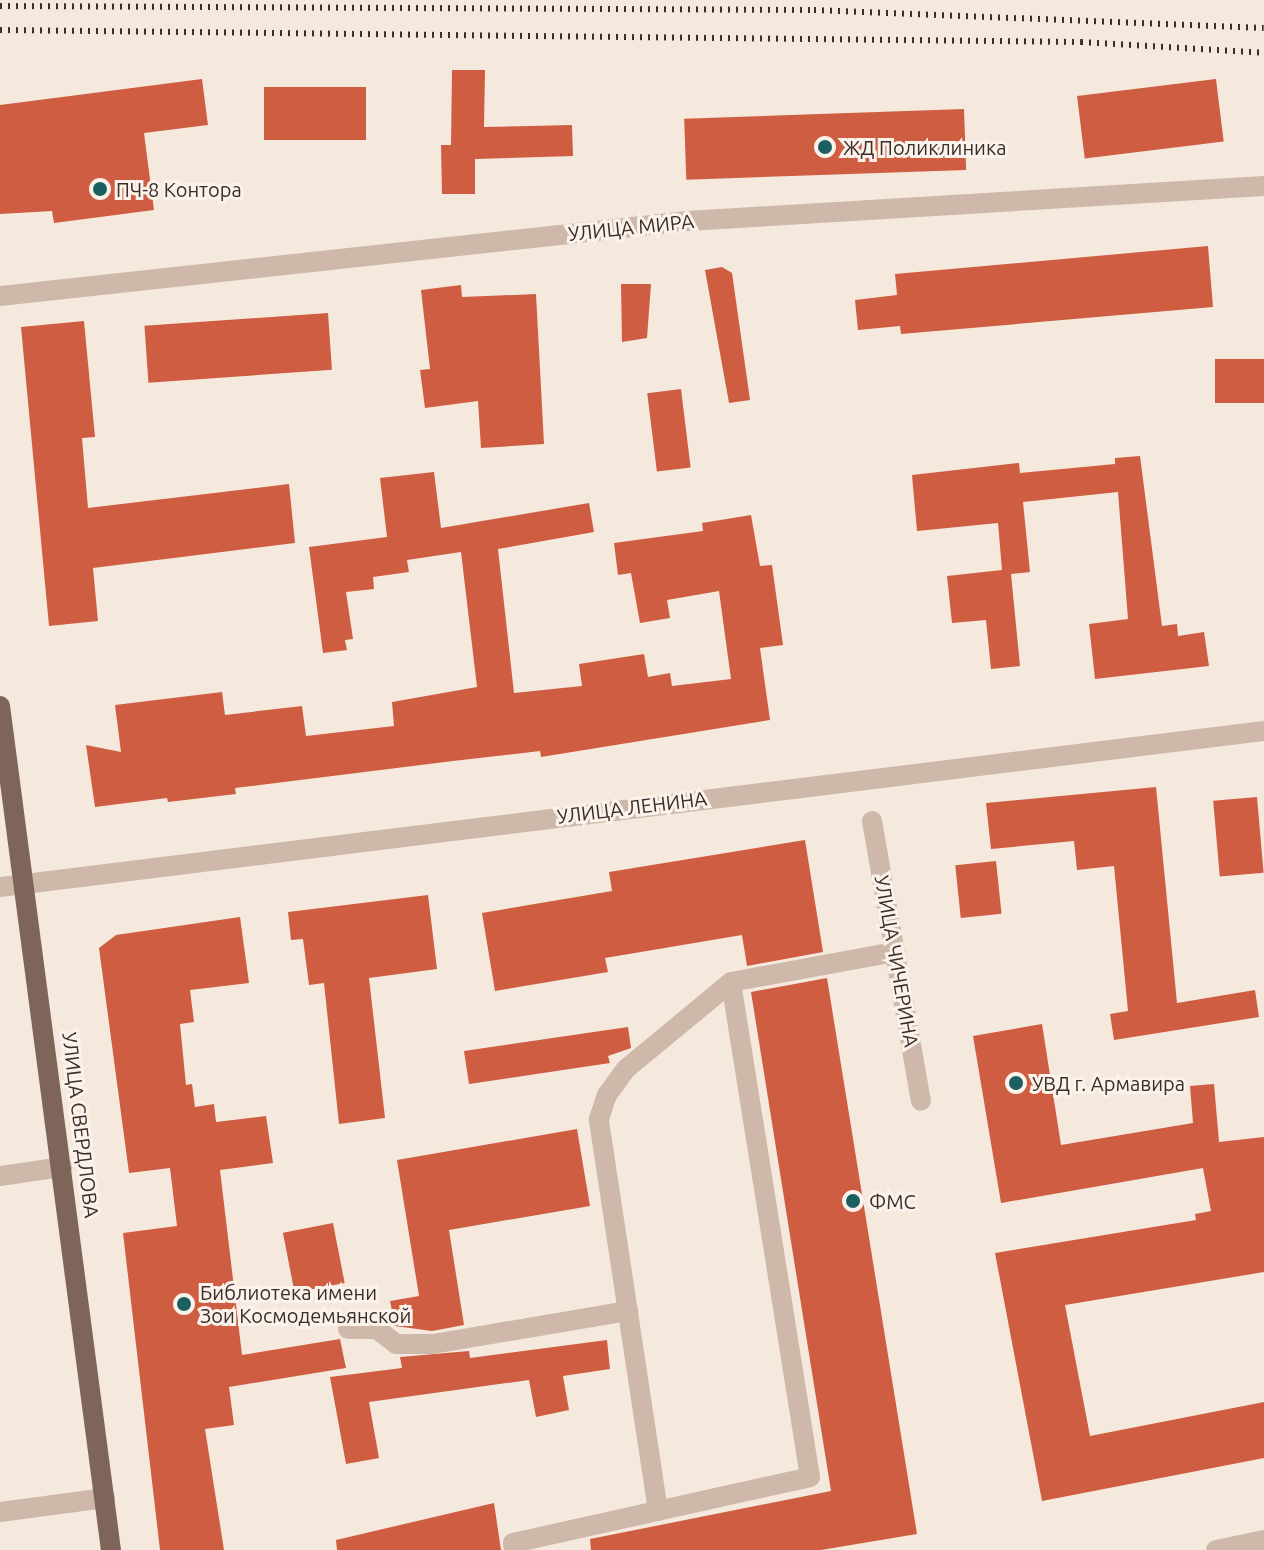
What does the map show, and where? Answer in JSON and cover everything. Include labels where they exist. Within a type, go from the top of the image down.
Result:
[{"type":"main road","name":"УЛИЦА СВЕРДЛОВА","points":[[0,706],[26,883],[111,1550]]},
{"type":"street","name":"УЛИЦА МИРА","points":[[0,296],[688,221],[1264,186]]},
{"type":"street","name":"УЛИЦА ЛЕНИНА","points":[[0,887],[1264,731]]},
{"type":"street","name":"УЛИЦА ЧИЧЕРИНА","points":[[872,821],[921,1101]]},
{"type":"street","points":[[658,1511],[599,1119],[607,1095],[626,1069],[731,982],[895,952]]},
{"type":"street","points":[[514,1550],[513,1543],[810,1477],[731,982]]},
{"type":"street","points":[[0,1176],[62,1167]]},
{"type":"street","points":[[348,1329],[377,1329],[396,1344],[433,1344],[628,1311]]},
{"type":"street","points":[[0,1512],[105,1498]]},
{"type":"street","points":[[1216,1550],[1264,1540]]},
{"type":"building","points":[[452,70],[485,70],[484,127],[572,125],[573,156],[475,159],[475,194],[442,194],[441,145],[451,145]]},
{"type":"building","points":[[202,79],[208,125],[144,133],[154,210],[54,223],[52,211],[0,214],[0,105]]},
{"type":"building","points":[[1216,79],[1224,142],[1085,159],[1077,96]]},
{"type":"building","points":[[264,87],[366,87],[366,140],[264,140]]},
{"type":"building","name":"ЖД Поликлиника","points":[[964,109],[966,170],[686,180],[684,119]]},
{"type":"building","points":[[1208,246],[1213,307],[901,334],[900,326],[858,330],[855,300],[897,295],[895,274]]},
{"type":"building","points":[[722,267],[732,273],[750,400],[729,403],[705,270]]},
{"type":"building","points":[[621,284],[651,284],[647,338],[622,342]]},
{"type":"building","points":[[461,285],[462,297],[536,294],[544,444],[481,448],[478,401],[425,408],[420,370],[430,369],[421,290]]},
{"type":"building","points":[[328,313],[332,370],[148,383],[144,326]]},
{"type":"building","points":[[84,321],[95,437],[82,438],[88,508],[289,484],[295,543],[93,568],[98,621],[49,626],[21,327]]},
{"type":"building","points":[[1215,359],[1264,359],[1264,403],[1215,403]]},
{"type":"building","points":[[681,389],[691,467],[657,472],[647,393]]},
{"type":"building","points":[[1140,456],[1162,626],[1177,624],[1178,636],[1204,632],[1209,666],[1095,679],[1089,624],[1128,619],[1118,492],[1023,502],[1030,572],[1011,574],[1020,666],[991,669],[986,620],[952,623],[947,576],[1002,570],[998,523],[917,531],[912,475],[1019,463],[1020,473],[1115,464],[1115,458]]},
{"type":"building","points":[[434,472],[441,528],[589,503],[594,532],[498,549],[514,693],[582,686],[579,664],[644,654],[648,677],[670,673],[672,686],[731,679],[719,591],[667,600],[670,618],[640,623],[631,573],[618,575],[614,543],[703,531],[702,523],[751,515],[760,566],[772,565],[783,645],[760,648],[770,720],[541,757],[540,751],[235,788],[236,794],[95,807],[86,745],[121,752],[115,705],[222,692],[225,715],[302,706],[306,736],[394,726],[392,702],[477,687],[461,552],[407,560],[409,572],[373,577],[374,589],[346,592],[353,639],[345,640],[347,650],[323,653],[309,547],[387,537],[380,478]]},
{"type":"building","points":[[1156,787],[1177,1003],[1255,990],[1259,1017],[1114,1040],[1110,1014],[1128,1011],[1114,866],[1077,870],[1074,841],[991,849],[986,803]]},
{"type":"building","points":[[1257,797],[1264,873],[1220,877],[1213,801]]},
{"type":"building","points":[[805,840],[823,952],[747,966],[742,935],[605,958],[608,972],[495,991],[482,913],[612,891],[609,872]]},
{"type":"building","points":[[996,861],[1002,914],[961,918],[955,865]]},
{"type":"building","points":[[428,895],[437,969],[369,978],[385,1118],[339,1124],[324,983],[309,985],[303,939],[291,940],[288,912]]},
{"type":"building","points":[[240,917],[249,983],[190,990],[194,1022],[180,1024],[186,1085],[192,1084],[195,1107],[214,1104],[216,1122],[266,1116],[273,1163],[220,1170],[242,1355],[340,1339],[346,1368],[229,1387],[234,1425],[205,1429],[224,1550],[160,1550],[123,1233],[177,1226],[170,1168],[129,1173],[99,948],[116,935]]},
{"type":"building","points":[[827,978],[917,1534],[821,1550],[591,1550],[590,1539],[831,1491],[751,992]]},
{"type":"building","points":[[1042,1024],[1061,1145],[1193,1123],[1190,1086],[1214,1084],[1219,1142],[1264,1137],[1264,1272],[1065,1305],[1090,1436],[1264,1402],[1264,1458],[1042,1501],[995,1253],[1196,1220],[1195,1214],[1211,1211],[1203,1168],[1001,1203],[973,1036]]},
{"type":"building","points":[[628,1027],[631,1048],[608,1056],[610,1063],[469,1084],[464,1051]]},
{"type":"building","points":[[577,1129],[590,1206],[449,1230],[464,1325],[432,1331],[395,1326],[390,1301],[419,1296],[397,1160]]},
{"type":"building","points":[[333,1223],[345,1283],[295,1293],[283,1233]]},
{"type":"building","points":[[607,1340],[610,1369],[563,1376],[569,1410],[536,1417],[529,1380],[369,1402],[379,1458],[346,1464],[330,1377],[402,1368],[400,1357],[469,1351],[470,1358]]},
{"type":"building","points":[[494,1503],[501,1550],[337,1550],[336,1540]]},
{"type":"railway","points":[[0,6],[814,10],[1264,28]]},
{"type":"railway","points":[[0,30],[1081,42],[1264,53]]},
{"type":"place","name":"ЖД Поликлиника","points":[[825,147]]},
{"type":"place","name":"ПЧ-8 Контора","points":[[100,189]]},
{"type":"place","name":"УВД г. Армавира","points":[[1016,1083]]},
{"type":"place","name":"ФМС","points":[[853,1201]]},
{"type":"place","name":"Библиотека имени Зои Космодемьянской","points":[[184,1304]]}]
